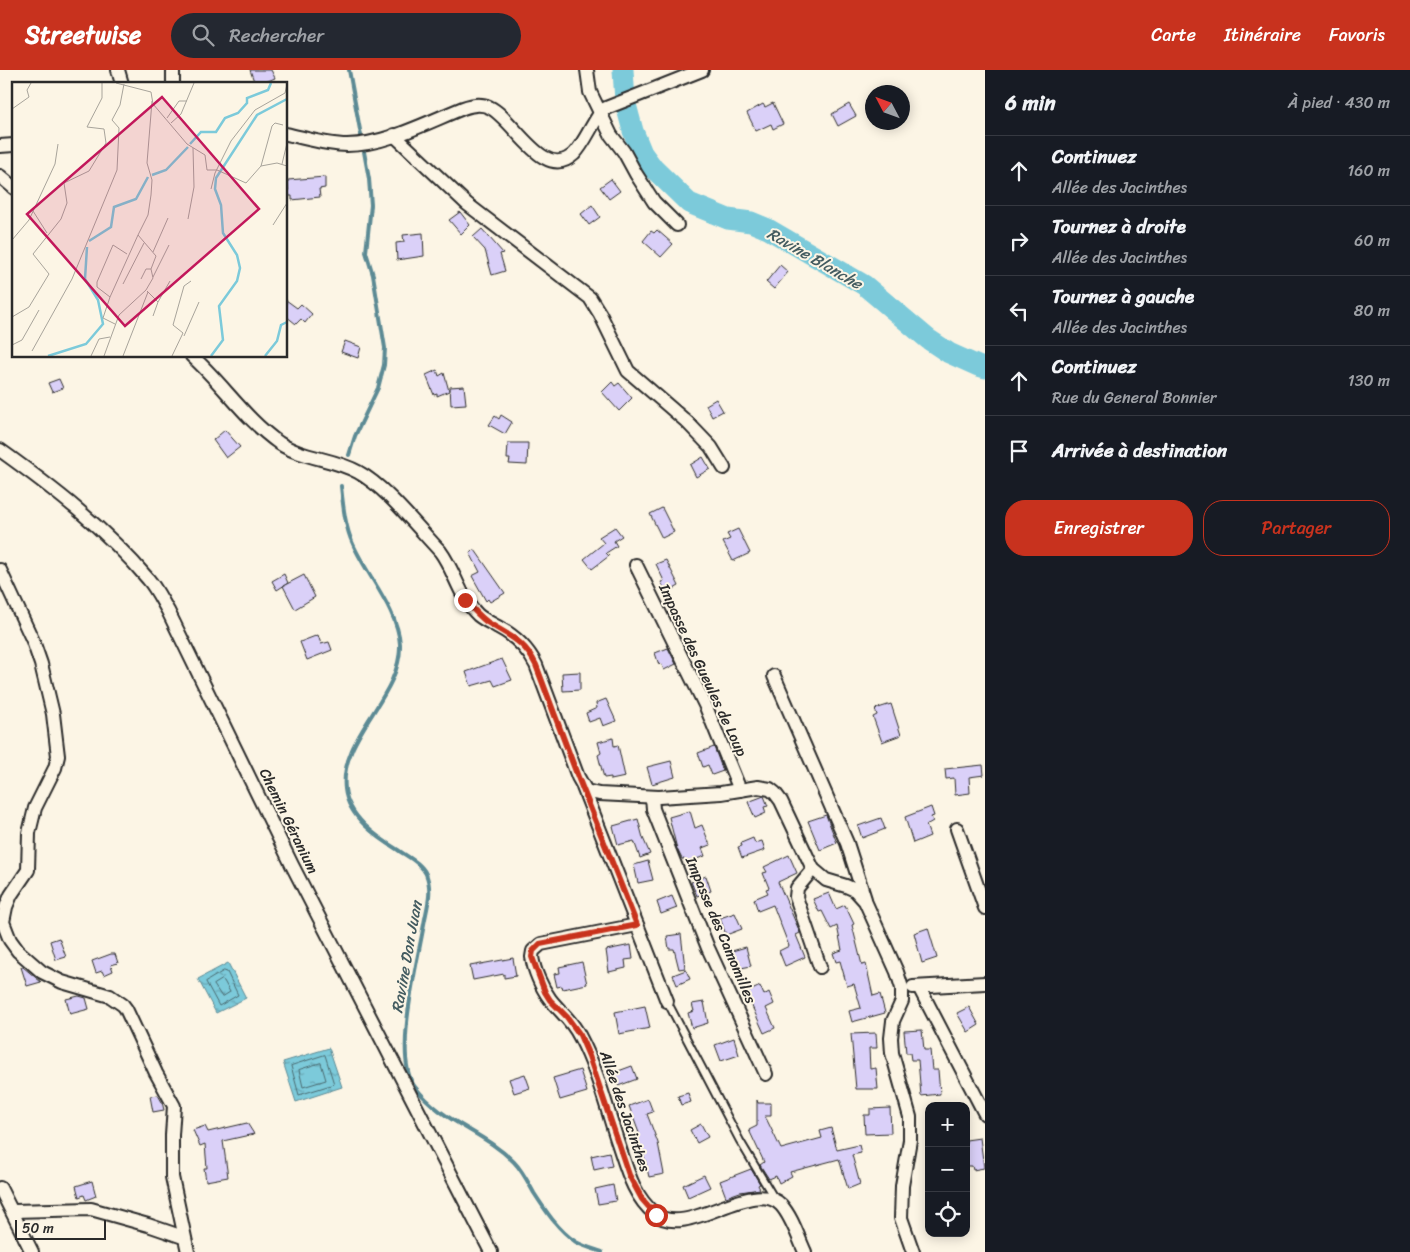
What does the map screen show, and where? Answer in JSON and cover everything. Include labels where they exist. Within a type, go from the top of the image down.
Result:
[{"type":"street","points":[[587,70],[590,92],[611,135],[624,152],[654,202],[678,225]]},
{"type":"street","points":[[288,134],[346,145],[371,143],[463,108],[481,105],[489,107],[503,118],[539,154],[556,162],[572,155],[577,150],[601,112],[618,103],[702,70]]},
{"type":"street","points":[[394,135],[467,204],[590,298],[628,370],[687,422],[711,448],[724,468]]},
{"type":"street","points":[[0,176],[12,186]]},
{"type":"street","points":[[194,358],[247,415],[281,444],[296,451],[356,471],[374,481],[440,551],[446,559],[465,600],[478,614],[521,642],[530,653],[666,1001]]},
{"type":"street","name":"Chemin Géranium","points":[[0,450],[42,480],[108,538],[149,580],[168,611],[292,865],[491,1252]]},
{"type":"street","name":"Impasse des Gueules de Loup","points":[[636,564],[706,708],[740,790]]},
{"type":"street","points":[[0,570],[33,641],[41,664],[53,714],[58,756],[55,768],[35,808],[29,833],[28,870],[11,896],[6,907],[3,922],[10,940],[18,951],[42,972],[62,982],[110,996],[126,1009],[174,1106],[172,1177],[183,1237],[188,1252]]},
{"type":"street","points":[[774,676],[847,844],[866,901],[902,988],[902,1001],[893,1021],[891,1038],[892,1053],[910,1117],[910,1140],[902,1186],[901,1218],[913,1252]]},
{"type":"street","points":[[582,786],[592,793],[652,797],[706,794],[758,787],[770,789],[781,801],[813,869],[826,880],[855,890],[866,901]]},
{"type":"street","name":"Impasse des Camomilles","points":[[652,797],[653,809],[708,948],[766,1074]]},
{"type":"street","points":[[957,829],[985,908]]},
{"type":"street","points":[[813,869],[797,888],[796,897],[820,967]]},
{"type":"street","name":"Allée des Jacinthes","points":[[637,925],[540,944],[533,951],[532,957],[545,992],[580,1035],[589,1056],[629,1175],[642,1199],[656,1215],[671,1221],[686,1220],[730,1203],[762,1198],[776,1201]]},
{"type":"street","points":[[902,988],[985,983]]},
{"type":"street","points":[[919,987],[985,1114]]},
{"type":"street","points":[[0,1188],[32,1252]]},
{"type":"street","points":[[776,1201],[786,1211],[805,1252]]},
{"type":"street","points":[[13,1211],[91,1209],[148,1224],[183,1237]]},
{"type":"lane","points":[[666,1001],[740,1141],[776,1201]]},
{"type":"water","points":[[228,963],[246,998],[216,1013],[198,979]]},
{"type":"water","points":[[329,1048],[342,1087],[296,1102],[283,1062]]},
{"type":"building","points":[[250,70],[271,70],[275,78],[266,82],[254,82]]},
{"type":"building","points":[[773,103],[783,124],[773,129],[771,124],[756,131],[747,113],[763,104],[765,107]]},
{"type":"building","points":[[849,104],[856,116],[838,126],[832,114]]},
{"type":"building","points":[[325,177],[325,188],[319,189],[320,197],[292,200],[292,196],[289,196],[288,180]]},
{"type":"building","points":[[611,179],[620,191],[609,199],[600,187]]},
{"type":"building","points":[[592,205],[600,217],[589,225],[581,214]]},
{"type":"building","points":[[460,212],[470,225],[461,234],[449,220]]},
{"type":"building","points":[[482,229],[503,253],[500,254],[505,271],[492,275],[485,250],[473,237]]},
{"type":"building","points":[[657,230],[673,244],[661,257],[643,241],[651,231],[654,233]]},
{"type":"building","points":[[423,233],[424,256],[397,260],[396,243],[404,242],[403,235]]},
{"type":"building","points":[[780,265],[788,272],[774,289],[766,282]]},
{"type":"building","points":[[288,301],[297,308],[301,304],[312,314],[305,323],[301,319],[296,324],[288,318]]},
{"type":"building","points":[[345,341],[361,347],[358,358],[341,352]]},
{"type":"building","points":[[437,370],[439,376],[444,373],[449,391],[437,396],[437,394],[434,395],[426,375]]},
{"type":"building","points":[[59,379],[63,388],[52,392],[48,383]]},
{"type":"building","points":[[612,382],[615,386],[619,383],[632,398],[619,411],[602,392]]},
{"type":"building","points":[[464,386],[466,404],[451,405],[450,387]]},
{"type":"building","points":[[716,399],[723,411],[712,417],[706,405]]},
{"type":"building","points":[[501,415],[512,422],[505,434],[489,425],[495,416],[499,419]]},
{"type":"building","points":[[225,430],[240,447],[226,458],[213,440]]},
{"type":"building","points":[[508,443],[528,443],[527,465],[509,464],[510,459],[507,459]]},
{"type":"building","points":[[703,457],[710,469],[696,477],[690,465]]},
{"type":"building","points":[[662,508],[674,532],[662,538],[650,514]]},
{"type":"building","points":[[615,527],[622,536],[614,541],[617,546],[606,553],[609,556],[592,569],[584,559],[604,543],[599,537]]},
{"type":"building","points":[[738,529],[750,553],[733,561],[723,542],[730,539],[727,534]]},
{"type":"building","points":[[475,550],[505,593],[490,602],[488,599],[486,601],[472,576],[480,572],[470,553]]},
{"type":"building","points":[[666,560],[679,586],[666,593],[661,582],[664,581],[656,564]]},
{"type":"building","points":[[284,574],[288,583],[277,590],[272,581]]},
{"type":"building","points":[[304,575],[315,597],[295,609],[283,586]]},
{"type":"building","points":[[318,635],[321,644],[329,642],[332,650],[307,660],[300,642]]},
{"type":"building","points":[[668,648],[676,664],[664,670],[661,663],[659,665],[655,653]]},
{"type":"building","points":[[502,659],[512,680],[495,686],[492,680],[471,686],[466,672]]},
{"type":"building","points":[[580,672],[580,690],[563,691],[562,673]]},
{"type":"building","points":[[606,699],[616,721],[603,726],[600,718],[589,722],[586,713],[597,708],[596,703]]},
{"type":"building","points":[[891,704],[901,735],[882,742],[873,717],[877,715],[875,709]]},
{"type":"building","points":[[613,738],[614,746],[618,745],[625,777],[611,780],[611,777],[604,778],[598,755],[601,753],[598,742]]},
{"type":"building","points":[[714,747],[723,771],[712,775],[708,765],[703,767],[698,753]]},
{"type":"building","points":[[671,761],[675,777],[652,784],[647,767]]},
{"type":"building","points":[[983,765],[984,775],[969,777],[970,793],[955,795],[954,778],[946,779],[945,769]]},
{"type":"building","points":[[764,796],[768,806],[764,807],[766,813],[755,818],[748,802]]},
{"type":"building","points":[[931,807],[934,816],[931,817],[933,821],[926,825],[930,836],[913,843],[905,817]]},
{"type":"building","points":[[690,811],[695,828],[702,825],[710,845],[702,848],[705,856],[685,863],[677,849],[669,817]]},
{"type":"building","points":[[826,815],[837,843],[820,850],[808,821]]},
{"type":"building","points":[[881,818],[885,829],[862,838],[858,826]]},
{"type":"building","points":[[638,819],[650,854],[640,858],[634,841],[618,845],[613,826]]},
{"type":"building","points":[[753,838],[755,843],[762,841],[765,850],[742,858],[738,847],[742,846],[741,843]]},
{"type":"building","points":[[789,855],[797,873],[778,882],[799,930],[800,933],[796,935],[805,957],[785,966],[779,951],[789,946],[773,905],[758,911],[754,899],[768,893],[766,889],[769,888],[763,873],[767,872],[764,867]]},
{"type":"building","points":[[648,861],[653,880],[638,883],[634,865]]},
{"type":"building","points":[[706,876],[711,891],[697,896],[691,882]]},
{"type":"building","points":[[829,893],[836,909],[845,905],[854,924],[852,925],[862,965],[866,964],[873,996],[880,994],[885,1013],[852,1022],[849,1011],[861,1008],[854,984],[847,986],[840,961],[836,962],[833,953],[842,950],[837,926],[831,929],[822,911],[819,912],[813,899]]},
{"type":"building","points":[[672,896],[677,908],[661,914],[657,902]]},
{"type":"building","points":[[735,913],[742,929],[726,935],[720,918]]},
{"type":"building","points":[[928,928],[937,958],[922,963],[914,933]]},
{"type":"building","points":[[681,934],[685,968],[679,969],[674,949],[669,949],[667,936]]},
{"type":"building","points":[[59,938],[66,957],[56,960],[50,941]]},
{"type":"building","points":[[631,945],[633,959],[625,960],[626,968],[609,972],[606,950]]},
{"type":"building","points":[[746,947],[751,966],[736,969],[732,951]]},
{"type":"building","points":[[115,954],[118,963],[111,965],[113,971],[104,975],[102,971],[96,973],[92,961]]},
{"type":"building","points":[[513,958],[516,976],[504,978],[504,974],[473,980],[470,966]]},
{"type":"building","points":[[582,962],[587,984],[563,989],[562,986],[557,987],[554,974],[560,973],[559,967]]},
{"type":"building","points":[[21,967],[23,967],[41,982],[27,986]]},
{"type":"building","points":[[686,970],[690,979],[677,985],[673,975]]},
{"type":"building","points":[[760,986],[764,995],[769,992],[774,1004],[766,1008],[775,1028],[764,1033],[746,993]]},
{"type":"building","points":[[79,996],[86,998],[89,1009],[70,1014],[66,999]]},
{"type":"building","points":[[704,1002],[708,1023],[692,1028],[688,1013],[694,1011],[692,1004]]},
{"type":"building","points":[[645,1006],[650,1028],[619,1034],[615,1012]]},
{"type":"building","points":[[969,1007],[979,1025],[968,1032],[957,1013]]},
{"type":"building","points":[[922,1030],[924,1050],[930,1050],[932,1070],[938,1070],[940,1094],[921,1096],[918,1060],[911,1060],[910,1053],[906,1053],[904,1031]]},
{"type":"building","points":[[876,1033],[877,1048],[869,1048],[870,1069],[876,1068],[878,1089],[856,1089],[851,1034]]},
{"type":"building","points":[[734,1038],[739,1055],[721,1061],[715,1045]]},
{"type":"building","points":[[632,1066],[637,1079],[618,1086],[613,1073]]},
{"type":"building","points":[[580,1070],[587,1092],[560,1100],[553,1078]]},
{"type":"building","points":[[525,1074],[530,1088],[514,1093],[509,1079]]},
{"type":"building","points":[[688,1093],[691,1102],[681,1105],[678,1096]]},
{"type":"building","points":[[158,1095],[164,1110],[153,1112],[150,1096]]},
{"type":"building","points":[[648,1099],[653,1112],[647,1114],[658,1143],[664,1174],[649,1177],[636,1134],[639,1133],[629,1106]]},
{"type":"building","points":[[757,1100],[758,1103],[771,1103],[771,1116],[765,1116],[781,1149],[822,1138],[820,1131],[831,1128],[837,1150],[859,1145],[861,1153],[852,1155],[860,1184],[848,1189],[839,1159],[790,1172],[792,1176],[779,1183],[776,1176],[769,1179],[760,1165],[764,1162],[749,1130],[757,1126]]},
{"type":"building","points":[[890,1108],[891,1133],[865,1134],[864,1115],[870,1115],[870,1109]]},
{"type":"building","points":[[247,1123],[254,1134],[223,1141],[228,1177],[206,1181],[204,1168],[207,1168],[205,1144],[200,1146],[193,1130],[205,1126],[208,1132]]},
{"type":"building","points":[[701,1124],[708,1137],[697,1143],[690,1130]]},
{"type":"building","points":[[980,1138],[984,1168],[973,1170],[972,1166],[970,1166],[970,1139]]},
{"type":"building","points":[[609,1152],[612,1166],[594,1170],[591,1156]]},
{"type":"building","points":[[751,1169],[760,1184],[758,1185],[760,1189],[740,1192],[726,1197],[720,1181]]},
{"type":"building","points":[[704,1175],[710,1187],[688,1197],[683,1185]]},
{"type":"building","points":[[92,1181],[96,1196],[86,1200],[84,1195],[79,1197],[76,1186]]},
{"type":"building","points":[[613,1185],[616,1201],[598,1204],[595,1189]]},
{"type":"waterway","name":"Ravine Don Juan","points":[[349,70],[369,179],[371,205],[366,252],[373,275],[385,348],[384,365],[378,388],[355,436],[349,455]]},
{"type":"waterway","name":"Ravine Blanche","points":[[623,70],[625,101],[633,131],[642,153],[653,168],[689,203],[728,219],[751,222],[768,229],[864,285],[928,339],[949,353],[985,368]]},
{"type":"waterway","name":"Ravine Don Juan","points":[[341,486],[350,537],[388,606],[398,631],[400,644],[398,663],[391,681],[351,751],[346,770],[345,789],[347,799],[352,809],[365,825],[421,867],[426,874],[429,887],[428,905],[412,984],[406,1033],[406,1055],[409,1073],[415,1087],[438,1110],[489,1142],[514,1162],[547,1213],[563,1232],[579,1243],[602,1252]]},
{"type":"route","points":[[465,600],[489,623],[521,642],[530,653],[637,925],[540,944],[533,951],[532,957],[545,992],[580,1035],[589,1056],[629,1175],[642,1199],[656,1215]]}]
